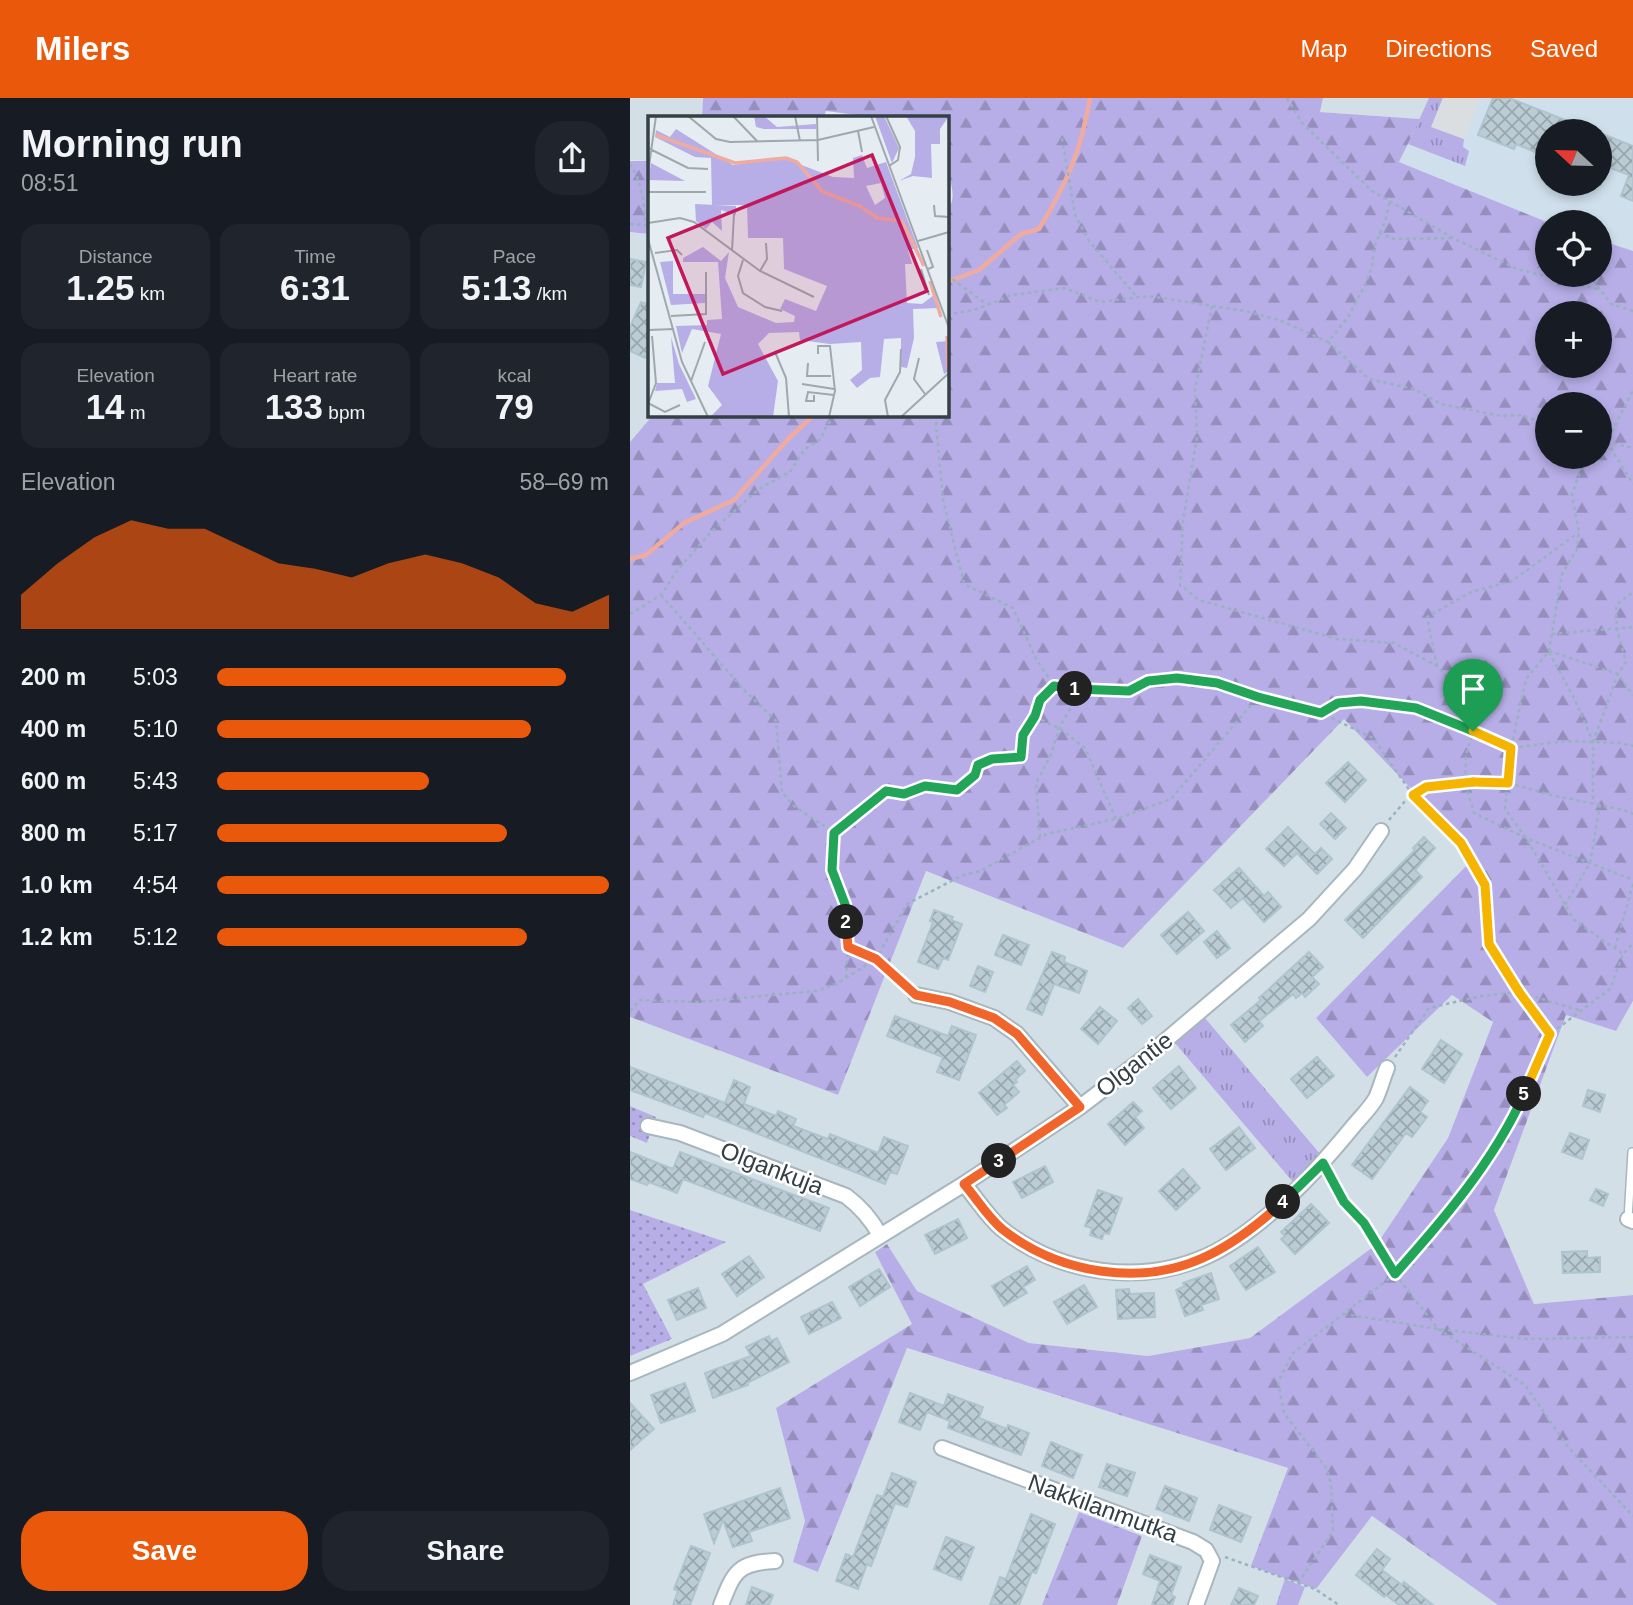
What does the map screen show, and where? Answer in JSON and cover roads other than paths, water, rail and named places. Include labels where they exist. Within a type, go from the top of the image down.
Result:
[{"type":"street","name":"Olgantie","points":[[630,1373],[722,1334],[964,1184],[1080,1107],[1152,1052],[1309,919],[1354,869],[1381,831]]},
{"type":"street","points":[[916,995],[950,1002],[994,1018],[1017,1034],[1080,1107]]},
{"type":"street","points":[[964,1184],[1000,1227],[1024,1245],[1082,1268],[1111,1273],[1175,1268],[1209,1255],[1245,1233],[1281,1204],[1323,1163],[1375,1100],[1387,1068]]},
{"type":"street","name":"Olgankuja","points":[[648,1126],[680,1133],[846,1196],[873,1222],[880,1236]]},
{"type":"street","name":"Nakkilanmutka","points":[[942,1448],[1193,1542],[1206,1550],[1212,1560],[1196,1605]]},
{"type":"street","points":[[721,1605],[730,1580],[737,1571],[745,1565],[775,1561]]},
{"type":"lane","points":[[1630,1220],[1632,1152]]},
{"type":"waterway","points":[[948,282],[979,270],[1021,234],[1039,229],[1072,166],[1090,98]]},
{"type":"waterway","points":[[630,559],[646,555],[684,523],[734,500],[789,438],[813,416]]}]
